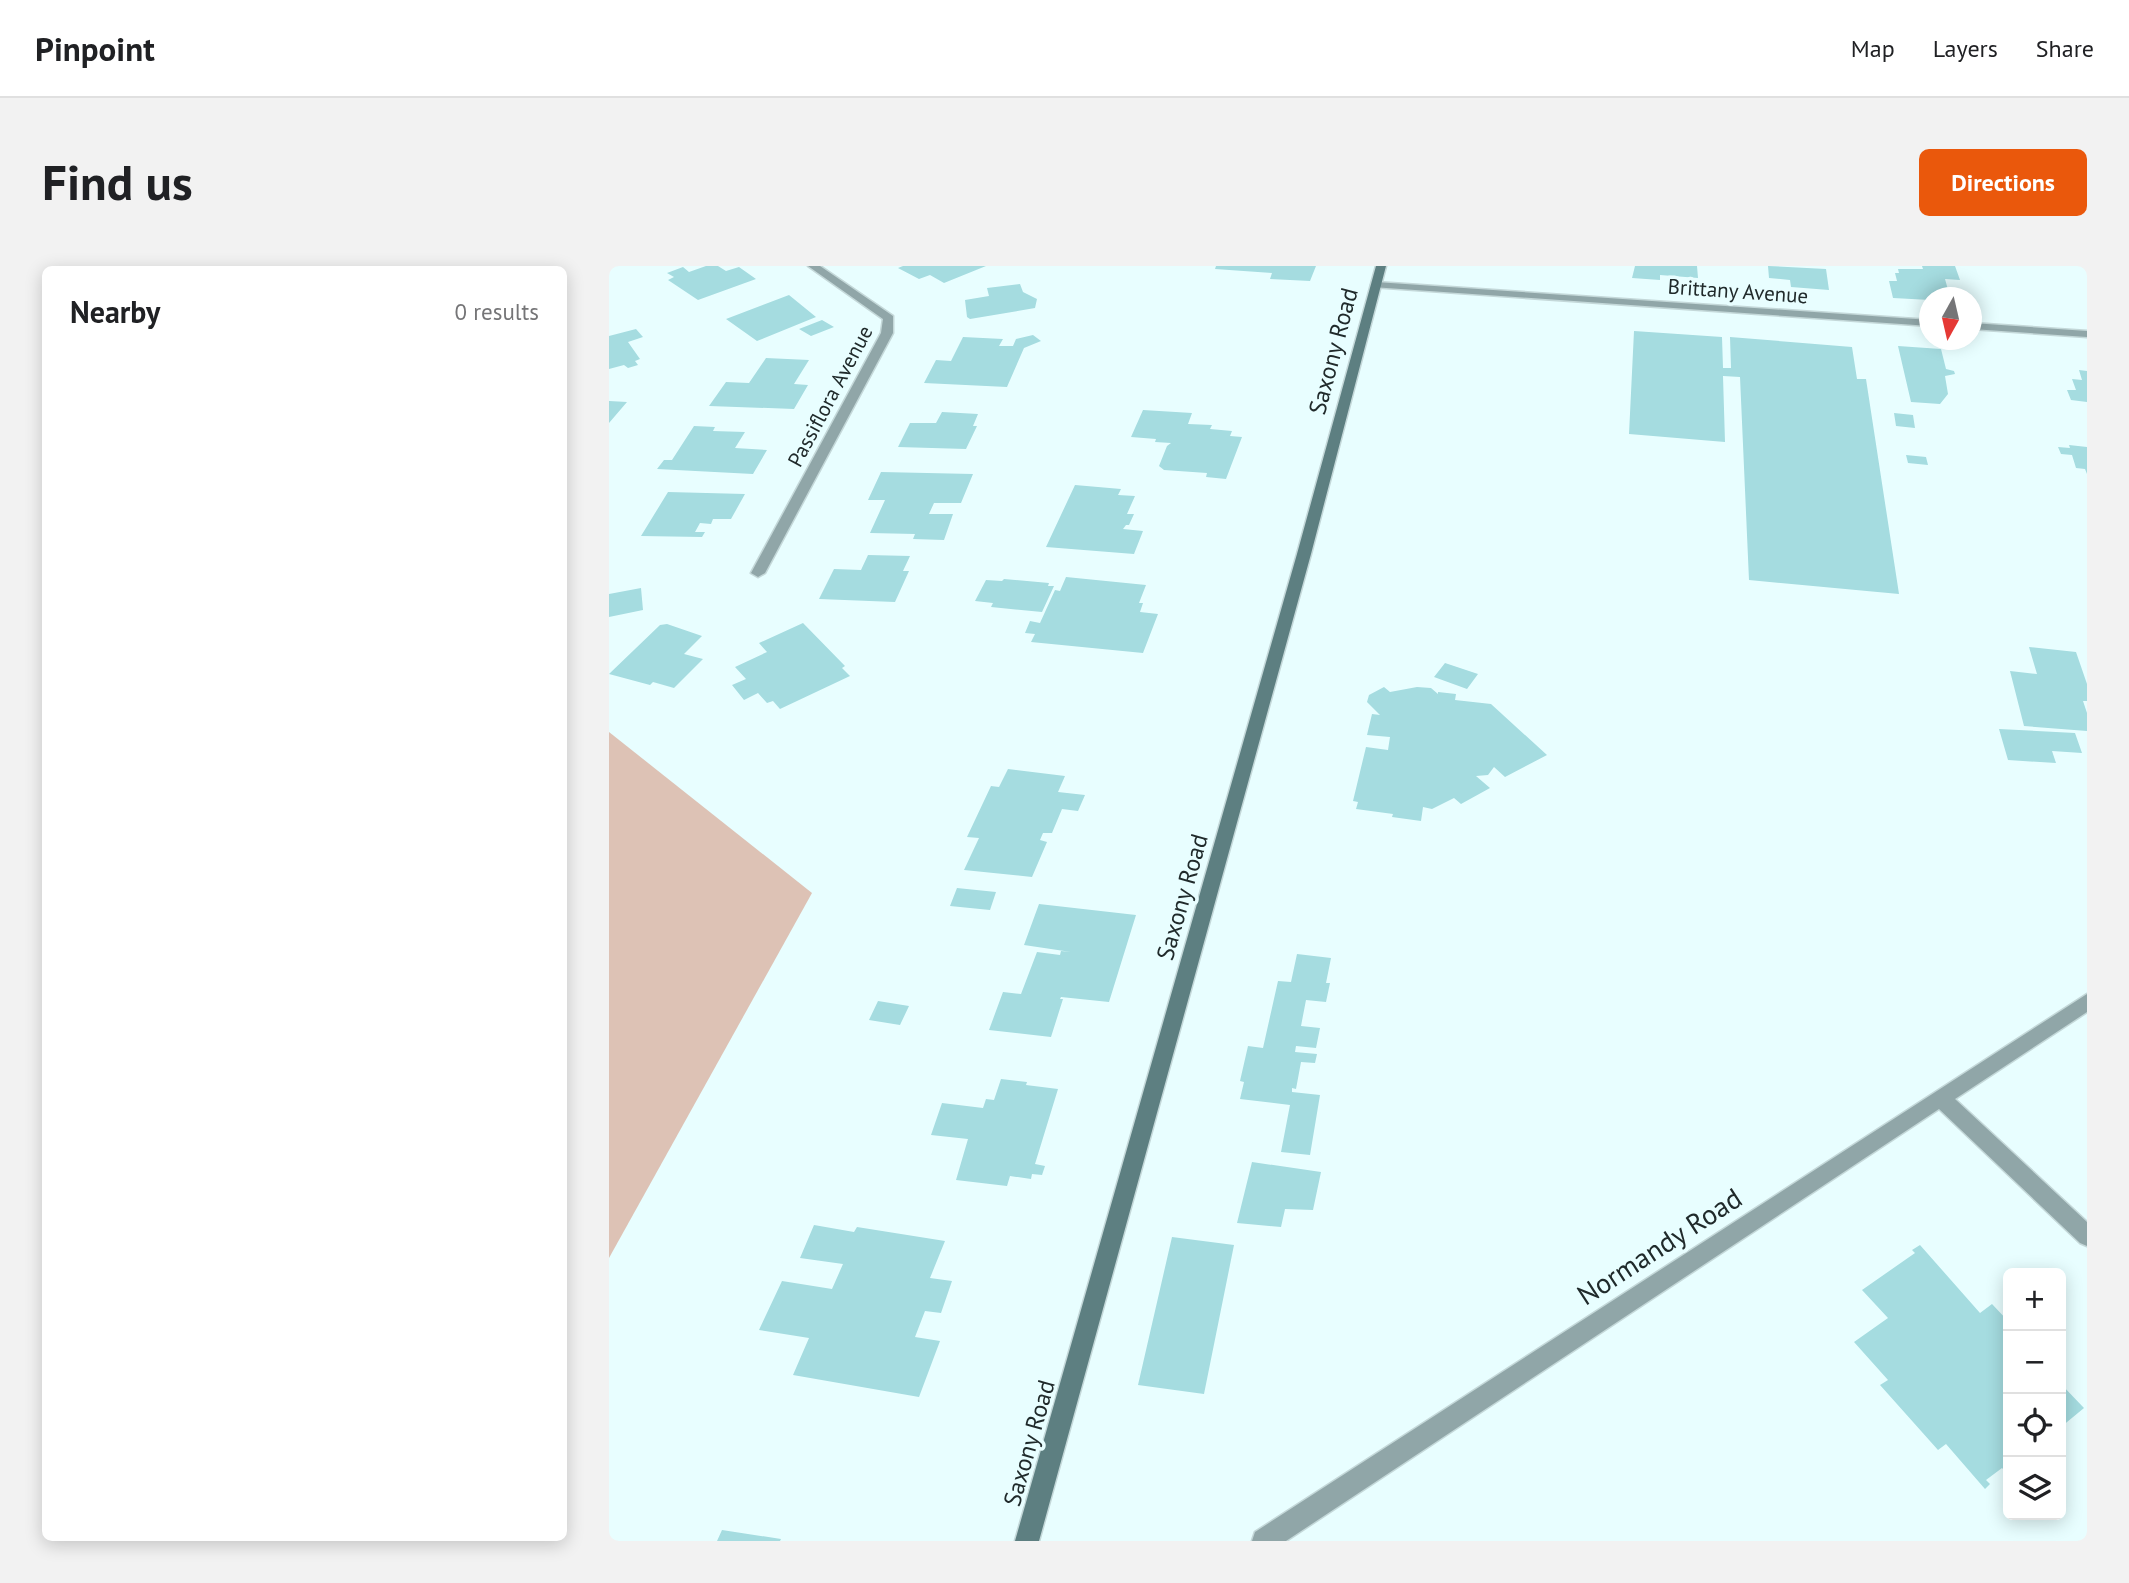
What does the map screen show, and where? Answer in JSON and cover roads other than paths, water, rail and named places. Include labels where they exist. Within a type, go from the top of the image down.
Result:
[{"type":"main road","name":"Saxony Road","points":[[1027,1541],[1304,555],[1381,266]]},
{"type":"street","name":"Passiflora Avenue","points":[[758,573],[887,332],[889,317],[813,266]]},
{"type":"street","name":"Brittany Avenue","points":[[1376,285],[1919,322]]},
{"type":"street","points":[[1982,327],[2087,334]]},
{"type":"street","name":"Normandy Road","points":[[1264,1541],[2087,1002]]},
{"type":"street","points":[[1940,1098],[2087,1236]]}]
